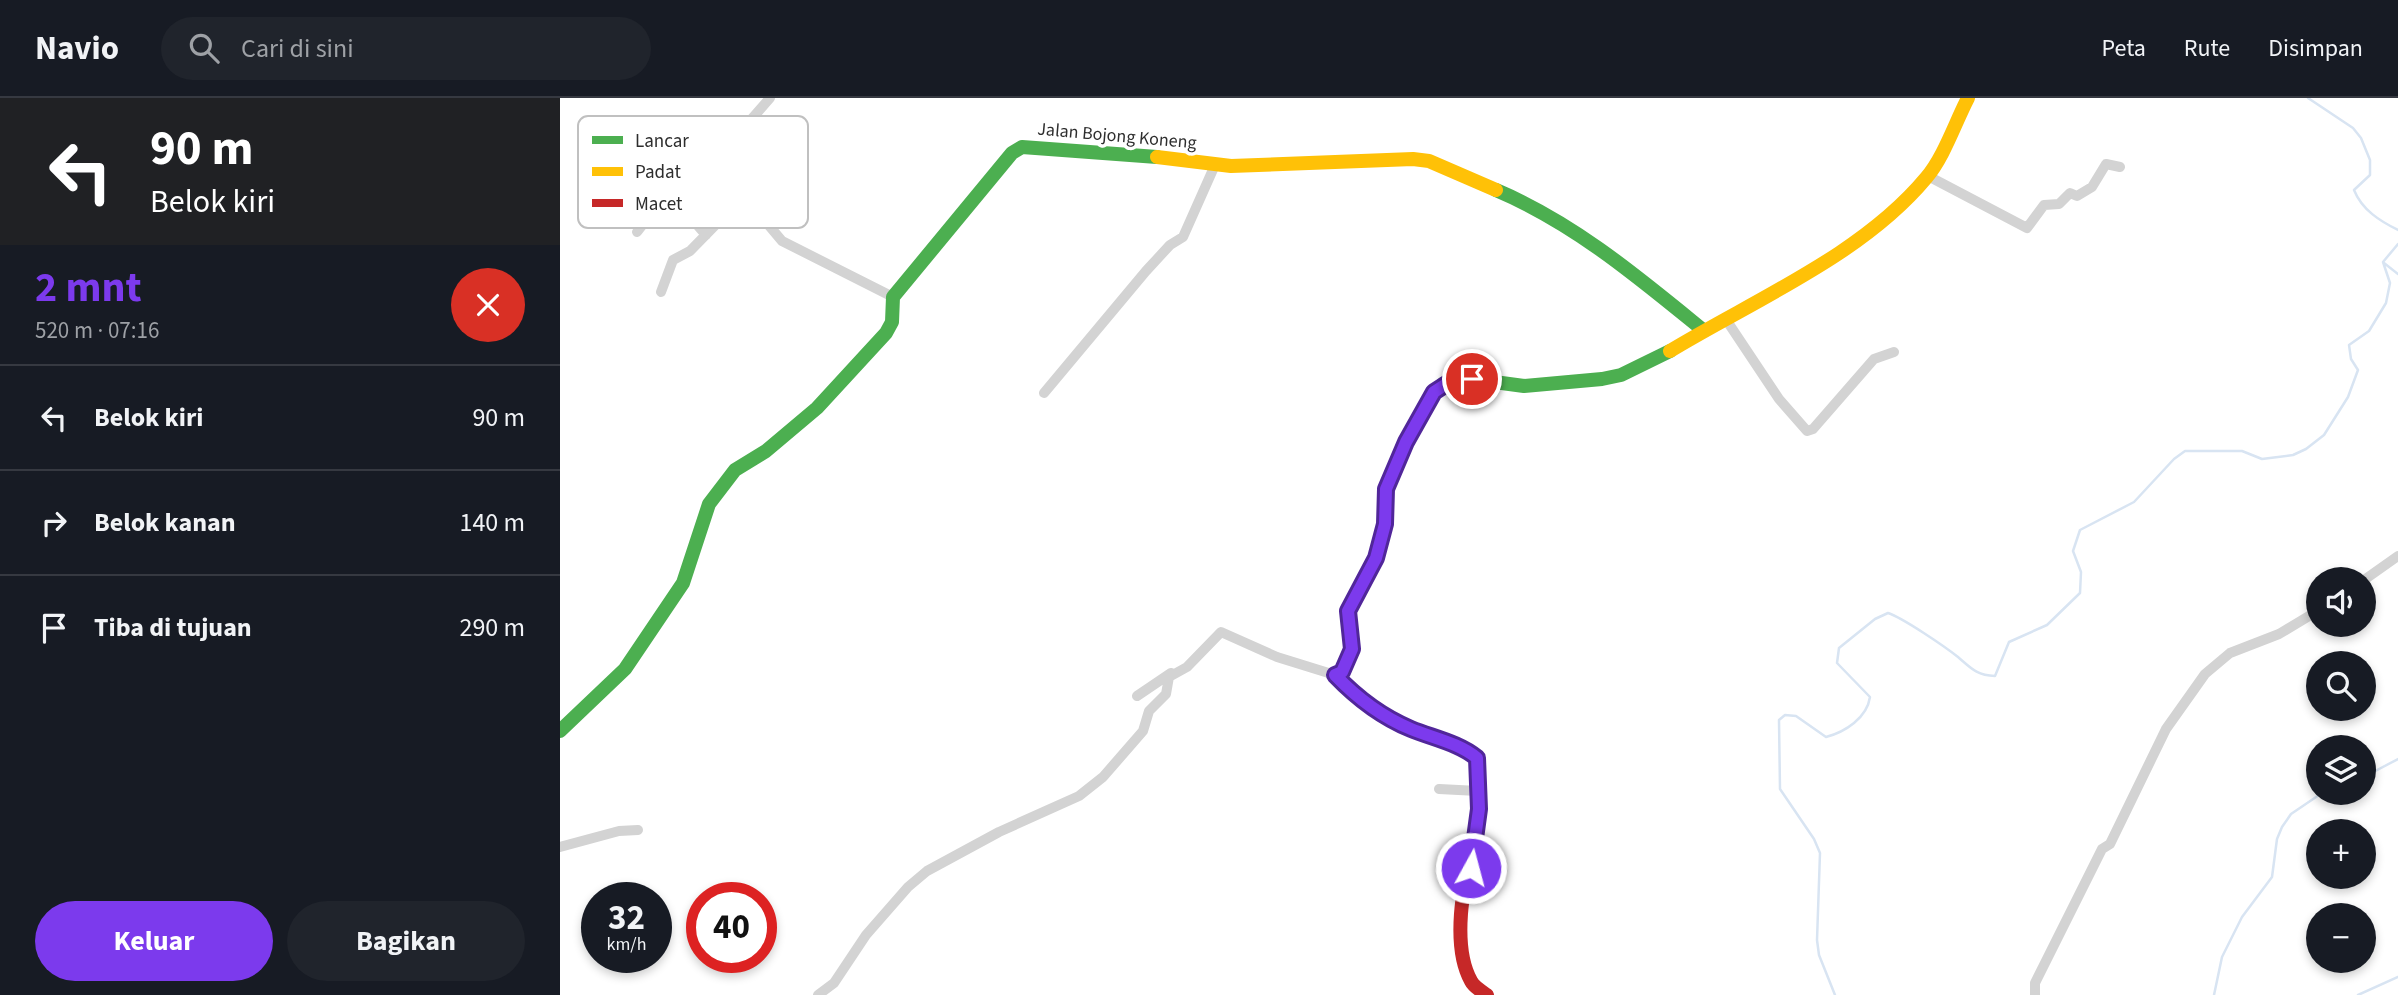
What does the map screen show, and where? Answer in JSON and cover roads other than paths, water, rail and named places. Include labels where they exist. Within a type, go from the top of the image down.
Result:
[{"type":"street","points":[[754,116],[770,98]]},
{"type":"street","points":[[1335,675],[1342,672],[1352,649],[1348,611],[1376,558],[1385,524],[1386,489],[1413,427],[1434,392],[1451,381],[1463,379],[1524,386],[1621,375],[1664,355],[1703,330],[1810,273],[1900,206],[1928,176],[1968,98]]},
{"type":"street","name":"Jalan Bojong Koneng","points":[[892,297],[1012,153],[1022,147],[1153,156],[1215,165],[1429,161],[1536,207],[1624,265],[1703,330]]},
{"type":"street","points":[[1928,176],[2028,228],[2044,205],[2059,204],[2070,193],[2077,196],[2092,187],[2106,164],[2120,167]]},
{"type":"street","points":[[1044,393],[1146,271],[1183,237],[1215,165]]},
{"type":"street","points":[[637,232],[640,228]]},
{"type":"street","points":[[699,228],[706,235]]},
{"type":"street","points":[[661,292],[673,260],[690,251],[713,228]]},
{"type":"street","points":[[560,731],[625,668],[683,583],[709,504],[735,470],[766,451],[817,408],[886,333],[891,322],[892,297],[782,242],[771,228]]},
{"type":"street","points":[[1725,318],[1779,399],[1807,431],[1813,429],[1874,359],[1894,352]]},
{"type":"street","points":[[2376,572],[2398,556]]},
{"type":"street","points":[[2035,995],[2035,983],[2068,911],[2102,849],[2110,844],[2166,729],[2194,688],[2230,653],[2279,634],[2306,618]]},
{"type":"street","points":[[818,995],[834,984],[866,935],[908,887],[927,872],[999,832],[1079,796],[1103,777],[1143,731],[1149,711],[1164,698],[1170,677],[1224,632],[1277,657],[1335,675],[1360,699],[1382,713],[1409,728],[1470,752],[1477,758],[1479,809],[1466,880],[1461,954],[1468,980],[1487,995]]},
{"type":"street","points":[[1137,696],[1167,675],[1177,673]]},
{"type":"street","points":[[1438,789],[1478,791]]},
{"type":"street","points":[[560,847],[619,831],[638,830]]},
{"type":"waterway","points":[[2308,98],[2353,128],[2361,138],[2370,160],[2370,175],[2354,190],[2367,209],[2378,219],[2398,230]]},
{"type":"waterway","points":[[1835,995],[1819,955],[1817,940],[1820,853],[1814,839],[1780,789],[1779,720],[1785,715],[1796,716],[1826,737],[1840,732],[1860,718],[1870,697],[1837,663],[1839,648],[1875,619],[1888,613],[1934,640],[1974,670],[1995,676],[2009,642],[2047,625],[2080,593],[2081,572],[2073,551],[2080,530],[2134,502],[2174,459],[2185,451],[2242,451],[2262,459],[2293,455],[2306,449],[2324,435],[2348,397],[2358,370],[2351,359],[2349,345],[2369,331],[2386,303],[2390,283],[2383,262],[2398,244]]},
{"type":"waterway","points":[[2384,263],[2398,274]]},
{"type":"waterway","points":[[2376,771],[2398,759]]},
{"type":"waterway","points":[[2214,995],[2222,957],[2242,917],[2272,877],[2277,839],[2282,827],[2291,814],[2306,804]]},
{"type":"waterway","points":[[2358,995],[2398,977]]}]
